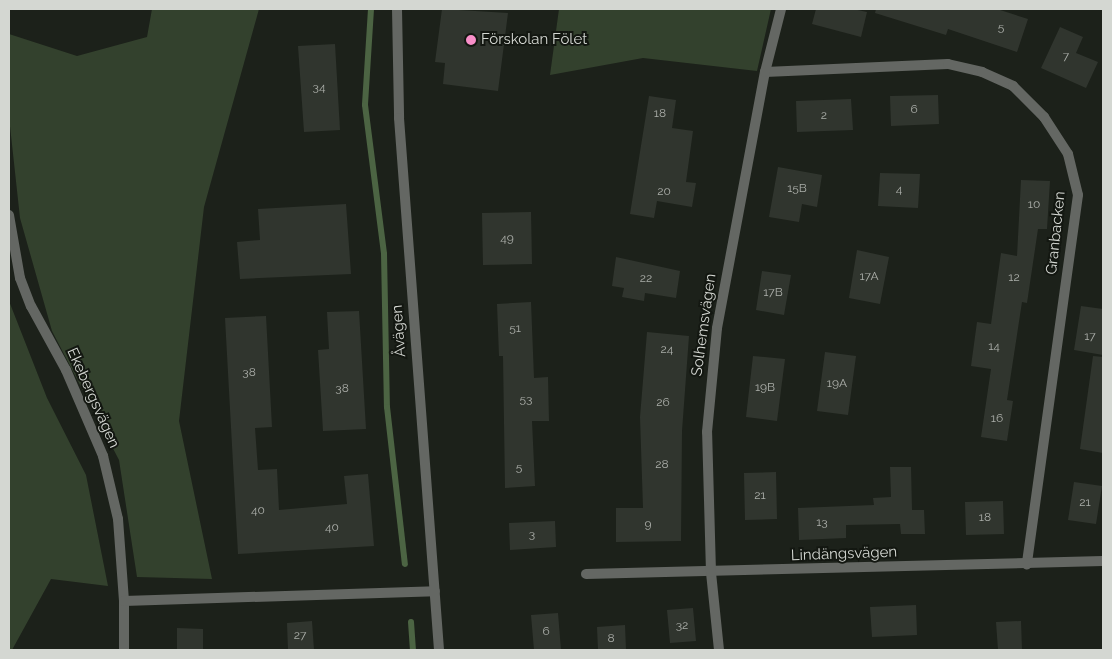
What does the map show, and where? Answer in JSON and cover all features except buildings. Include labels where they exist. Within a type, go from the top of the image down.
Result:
[{"type":"street","name":"Åvägen","points":[[398,9],[399,118],[439,650]]},
{"type":"street","name":"Solhemsvägen","points":[[719,650],[711,572],[707,432],[717,320],[765,72],[781,9]]},
{"type":"street","name":"Granbacken","points":[[765,72],[948,64],[982,72],[1013,86],[1044,116],[1068,154],[1078,195],[1027,564]]},
{"type":"street","name":"Ekebergsvägen","points":[[9,215],[22,285],[66,370],[108,473],[118,519],[124,601],[124,650]]},
{"type":"street","name":"Lindängsvägen","points":[[586,574],[1103,562]]},
{"type":"street","points":[[124,601],[435,591]]},
{"type":"green space","points":[[152,9],[259,9],[204,207],[179,421],[212,579],[137,577],[119,460],[52,331],[20,218],[9,117],[9,34],[77,56],[147,37]]},
{"type":"green space","points":[[559,9],[771,9],[757,71],[643,58],[550,75]]},
{"type":"green space","points":[[9,301],[47,398],[86,475],[108,586],[51,579],[12,650],[9,650]]},
{"type":"waterway","points":[[371,9],[365,105],[384,254],[387,407],[405,564]]},
{"type":"waterway","points":[[411,622],[413,650]]},
{"type":"place","name":"Förskolan Fölet","points":[[471,40]]}]
